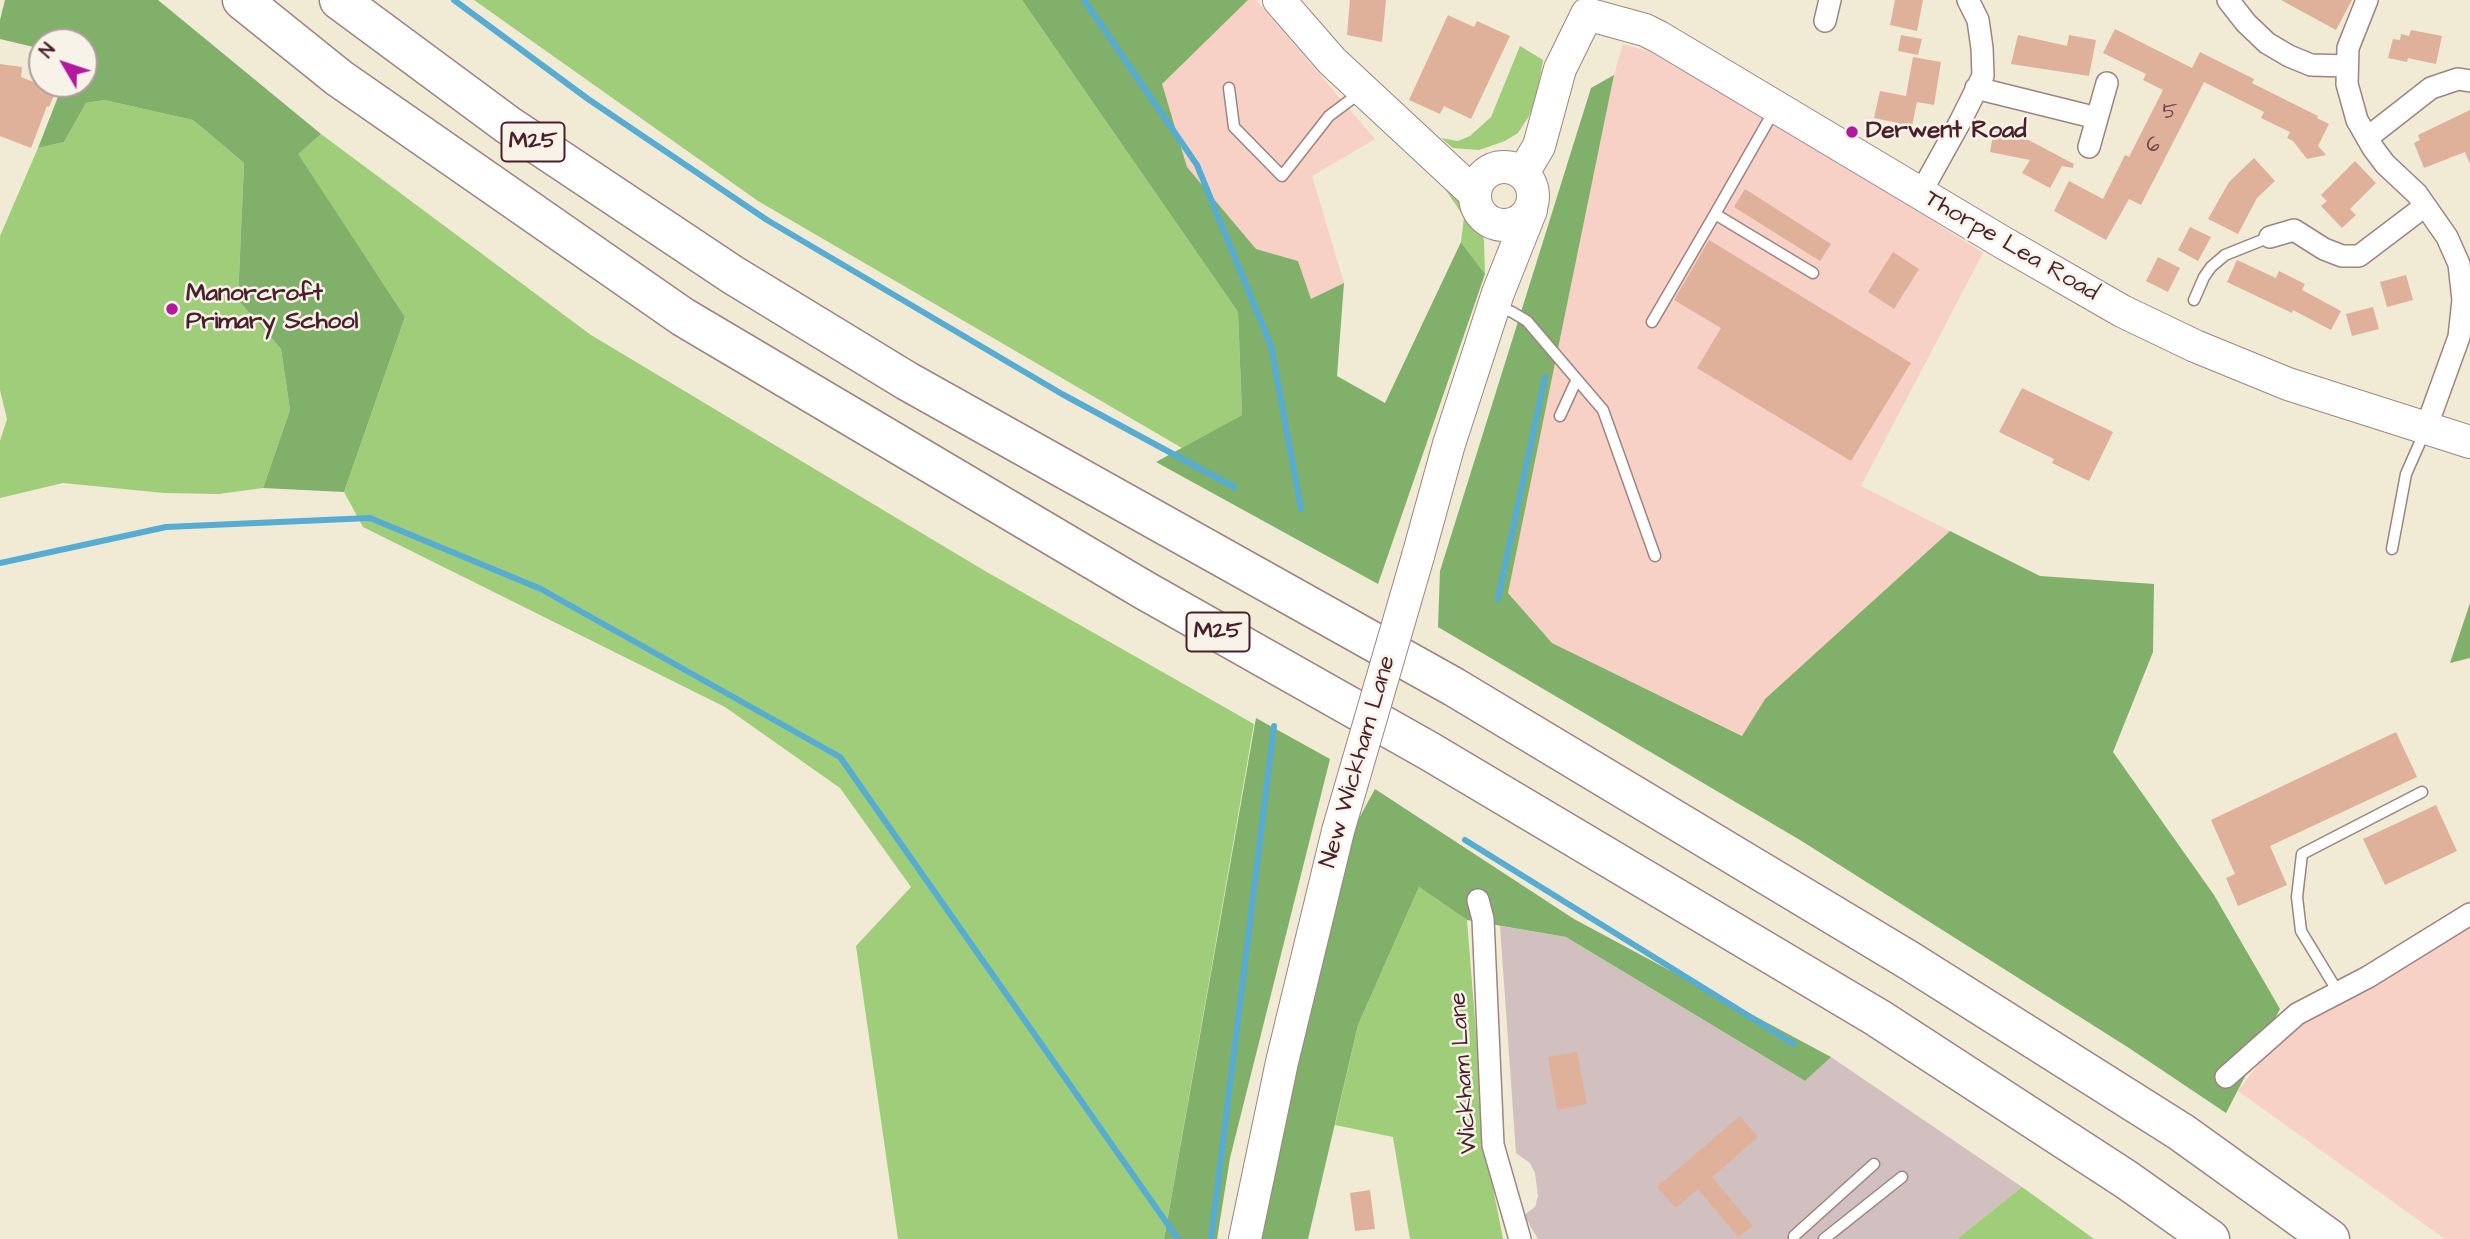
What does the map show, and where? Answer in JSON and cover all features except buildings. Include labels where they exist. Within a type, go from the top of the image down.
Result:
[{"type":"highway","name":"M25","points":[[242,0],[339,78],[683,317],[1144,590],[1429,751],[1878,1018],[2127,1180],[2210,1239]]},
{"type":"highway","name":"M25","points":[[339,0],[508,125],[754,288],[907,381],[1454,687],[1910,961],[2181,1132],[2330,1239]]},
{"type":"main road","points":[[1279,0],[1332,61],[1420,145],[1481,183]]},
{"type":"main road","points":[[1523,173],[1538,146],[1553,102],[1560,69],[1585,7]]},
{"type":"main road","name":"Thorpe Lea Road","points":[[1585,7],[1659,37],[1920,194],[2122,311],[2195,346],[2288,384],[2470,442]]},
{"type":"main road","points":[[1507,167],[1523,173],[1534,195],[1531,209],[1517,223],[1497,225],[1483,217],[1479,210],[1481,183],[1507,167]]},
{"type":"main road","name":"New Wickham Lane","points":[[1245,1239],[1282,1062],[1338,831],[1447,450],[1496,299],[1531,209]]},
{"type":"main road","name":"New Wickham Lane","points":[[1496,299],[1497,225]]},
{"type":"street","points":[[1825,21],[1830,0]]},
{"type":"street","points":[[1920,194],[1983,76],[1978,20],[1968,0]]},
{"type":"street","points":[[2228,0],[2246,23],[2267,43],[2289,56],[2311,65],[2347,66]]},
{"type":"street","points":[[2367,0],[2348,48],[2347,85],[2357,120],[2385,164],[2417,194],[2451,246],[2459,264],[2466,294],[2459,337],[2426,428]]},
{"type":"street","points":[[2367,138],[2431,88],[2458,79],[2470,81]]},
{"type":"street","points":[[2089,147],[2107,83]]},
{"type":"street","points":[[1976,88],[2097,118]]},
{"type":"street","points":[[2270,237],[2294,230],[2342,256],[2359,256],[2425,206]]},
{"type":"street","name":"Wickham Lane","points":[[1478,900],[1483,919],[1493,1145],[1520,1239]]},
{"type":"street","points":[[2226,1077],[2297,1014],[2470,914]]},
{"type":"lane","points":[[1229,88],[1234,127],[1282,176],[1329,116],[1363,90]]},
{"type":"lane","points":[[1652,322],[1776,107]]},
{"type":"lane","points":[[1714,214],[1813,273]]},
{"type":"lane","points":[[2194,300],[2211,267],[2225,254],[2270,237]]},
{"type":"lane","points":[[1496,299],[1527,321],[1603,410],[1655,556]]},
{"type":"lane","points":[[1560,416],[1576,381]]},
{"type":"lane","points":[[2392,549],[2406,474],[2426,428]]},
{"type":"lane","points":[[2338,992],[2301,931],[2297,897],[2302,854],[2422,792]]},
{"type":"lane","points":[[1794,1239],[1794,1236],[1874,1164]]},
{"type":"lane","points":[[1824,1239],[1902,1177]]},
{"type":"shaded area","points":[[1248,0],[1256,0],[1375,139],[1312,176],[1344,283],[1311,300],[1298,261],[1256,249],[1187,167],[1161,84]]},
{"type":"shaded area","points":[[1623,44],[1685,62],[1983,253],[1861,486],[1950,531],[1765,699],[1743,736],[1552,643],[1508,593],[1614,75]]},
{"type":"shaded area","points":[[2470,918],[2470,1239],[2445,1239],[2238,1091],[2297,1014]]},
{"type":"shaded area","points":[[1500,926],[1566,937],[1805,1081],[1831,1057],[2022,1187],[1957,1239],[1538,1239],[1524,1215],[1535,1207],[1538,1196],[1535,1173],[1530,1163],[1516,1153]]},
{"type":"green space","points":[[5,0],[158,0],[321,134],[298,154],[405,317],[344,492],[263,488],[290,410],[281,349],[238,300],[244,163],[193,120],[104,100],[86,103],[64,142],[38,148],[58,98],[98,98],[98,28],[28,28],[28,46],[0,39],[0,20]]},
{"type":"green space","points":[[474,0],[1022,0],[1238,312],[1242,415],[1182,448],[758,201]]},
{"type":"green space","points":[[1022,0],[1248,0],[1162,84],[1187,167],[1256,249],[1298,261],[1311,299],[1344,283],[1337,376],[1385,403],[1461,242],[1485,274],[1378,584],[1156,462],[1242,415],[1238,312]]},
{"type":"green space","points":[[1520,46],[1543,60],[1538,90],[1529,116],[1518,133],[1505,141],[1479,150],[1453,148],[1441,138],[1458,141],[1470,136],[1491,117]]},
{"type":"green space","points":[[1614,75],[1508,593],[1552,643],[1742,736],[1765,699],[1950,531],[2040,576],[2154,584],[2153,652],[2113,752],[2214,895],[2280,1009],[2226,1113],[2129,1048],[1800,840],[1438,627],[1440,571],[1591,88]]},
{"type":"green space","name":"Manorcroft Primary School","points":[[104,100],[193,120],[244,163],[238,300],[281,349],[290,410],[263,488],[219,494],[164,493],[63,483],[0,498],[0,441],[7,419],[0,390],[0,236],[38,148],[64,142],[86,103]]},
{"type":"green space","points":[[321,134],[591,335],[985,571],[1254,724],[1164,1239],[898,1239],[856,946],[911,887],[840,788],[725,707],[363,527],[344,492],[405,317],[297,154]]},
{"type":"green space","points":[[1433,171],[1455,184],[1477,213],[1484,240],[1485,274],[1461,242],[1464,217]]},
{"type":"green space","points":[[2470,603],[2470,658],[2450,663]]},
{"type":"green space","points":[[1256,718],[1330,759],[1230,1158],[1217,1239],[1164,1239]]},
{"type":"green space","points":[[1375,789],[1574,919],[1831,1057],[1805,1081],[1566,937],[1467,920],[1419,887],[1358,1025],[1308,1239],[1261,1239],[1283,1118],[1351,833]]},
{"type":"green space","points":[[1419,887],[1467,920],[1485,1146],[1503,1239],[1410,1239],[1393,1137],[1335,1125],[1358,1025]]},
{"type":"green space","points":[[2022,1187],[2094,1239],[1957,1239]]},
{"type":"waterway","points":[[454,0],[588,99],[767,220],[1062,394],[1234,487]]},
{"type":"waterway","points":[[1084,0],[1197,165],[1271,346],[1301,509]]},
{"type":"waterway","points":[[1498,599],[1545,377]]},
{"type":"waterway","points":[[0,563],[166,527],[370,518],[541,589],[840,757],[1178,1239]]},
{"type":"waterway","points":[[1211,1239],[1274,726]]},
{"type":"waterway","points":[[1465,840],[1794,1044]]},
{"type":"place","name":"Derwent Road","points":[[1852,132]]},
{"type":"place","name":"Manorcroft Primary School","points":[[172,309]]}]
